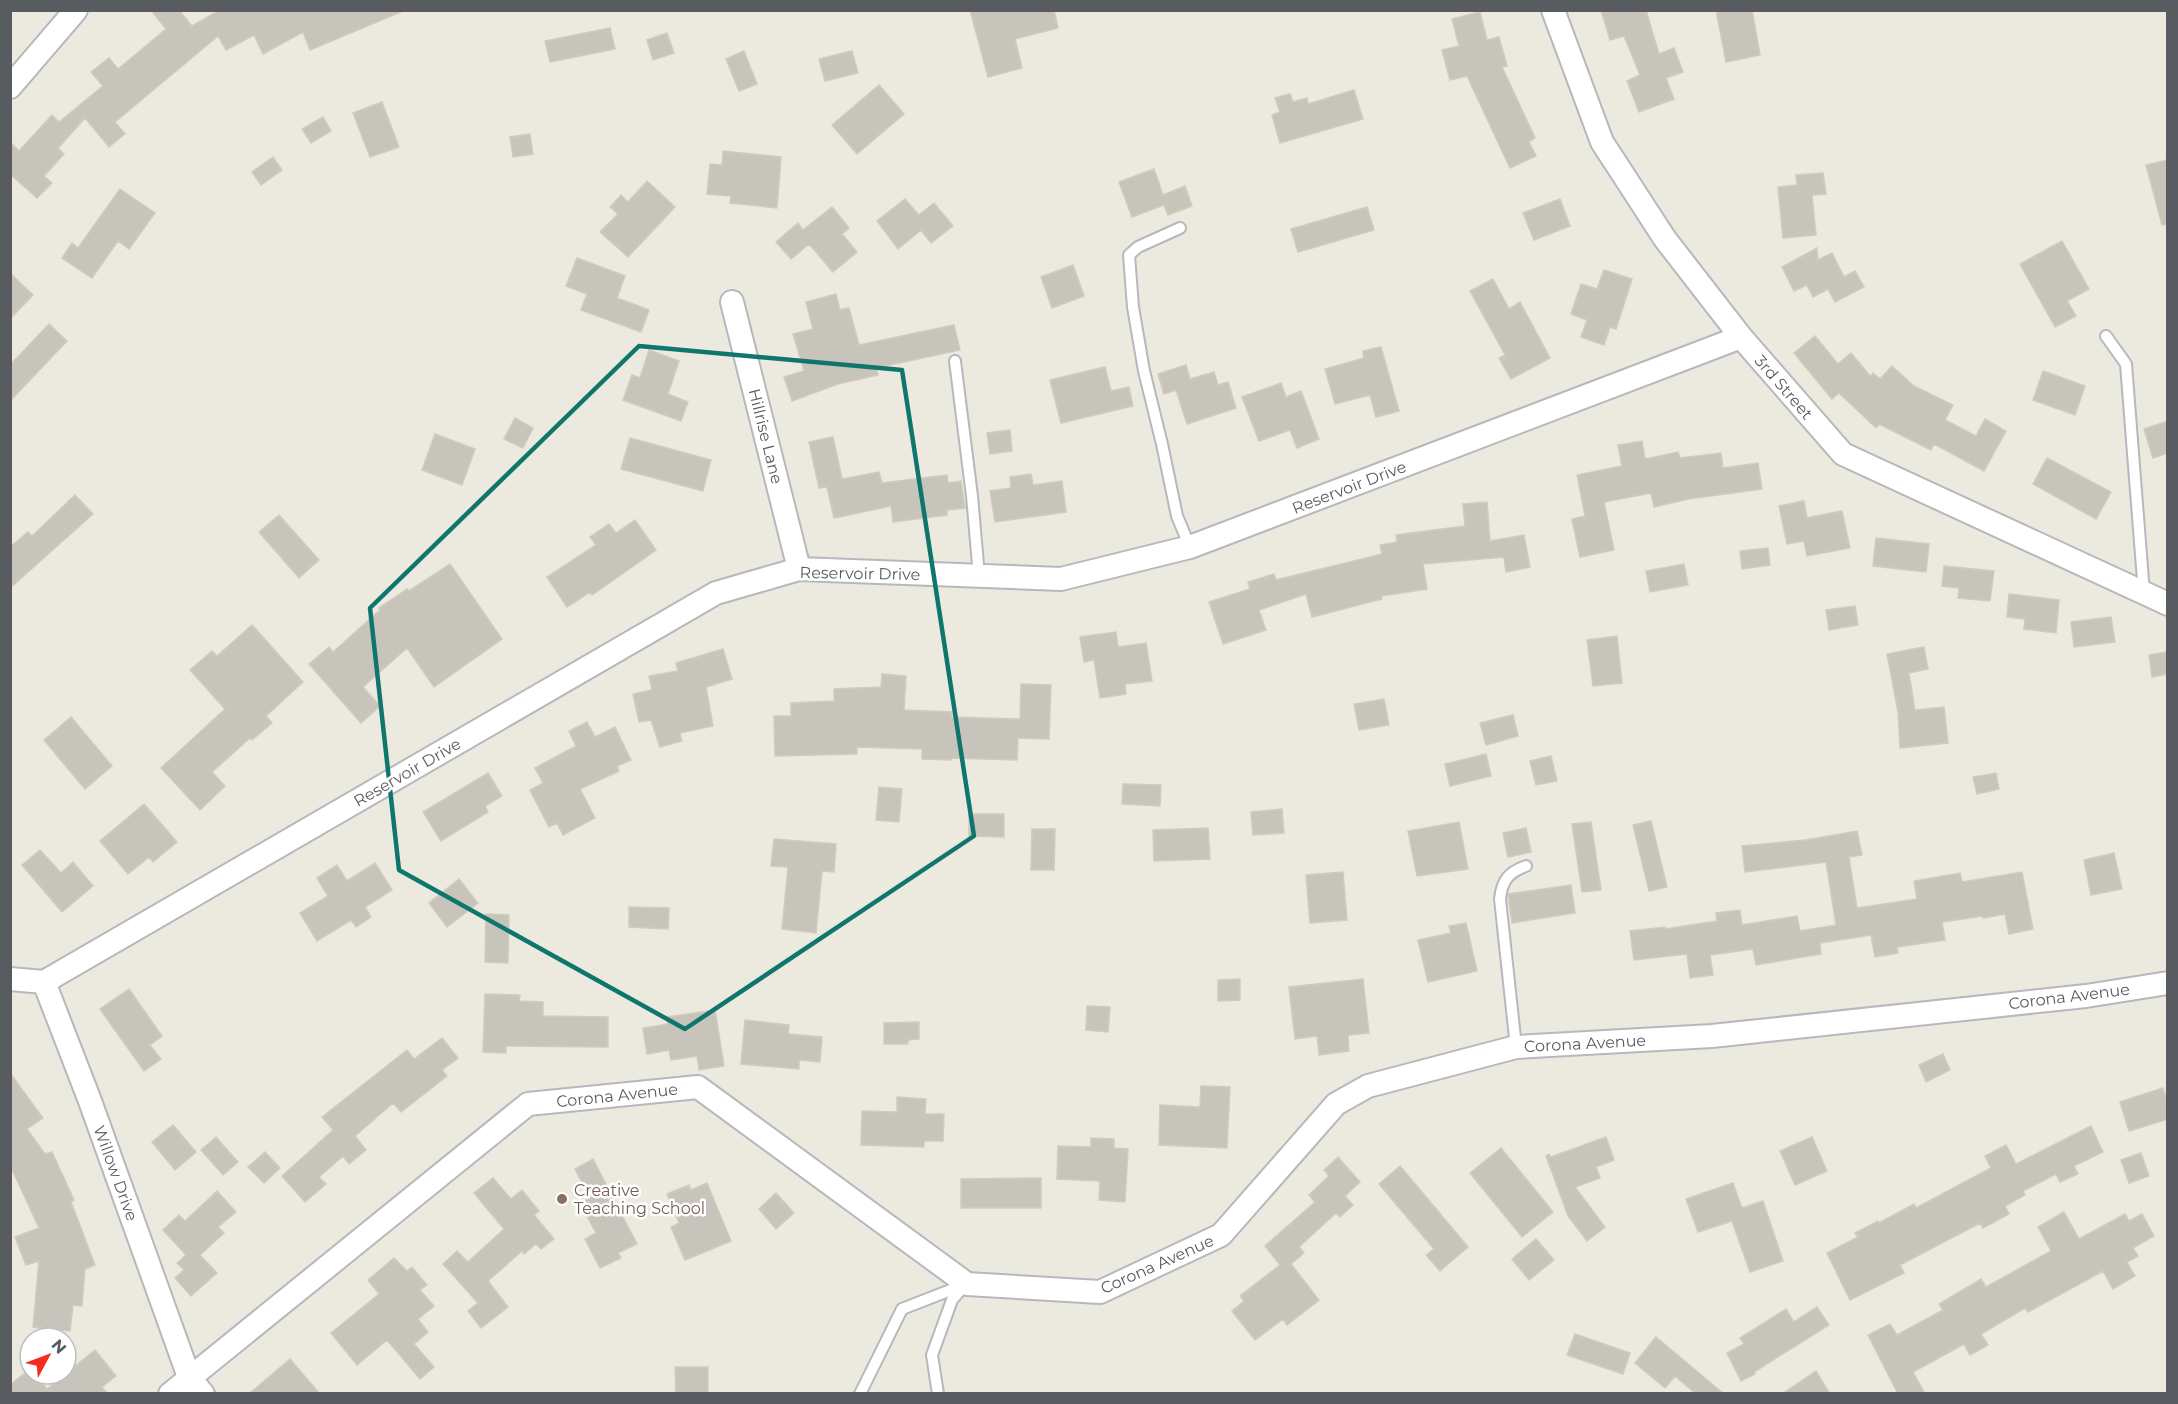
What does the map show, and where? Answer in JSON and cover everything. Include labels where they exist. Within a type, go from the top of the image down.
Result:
[{"type":"street","points":[[10,87],[76,10]]},
{"type":"street","name":"3rd Street","points":[[1553,10],[1602,142],[1665,239],[1741,337],[1843,454],[2159,598]]},
{"type":"street","name":"Hillrise Lane","points":[[732,302],[799,569]]},
{"type":"street","name":"Reservoir Drive","points":[[44,982],[716,593],[799,569],[1061,579],[1190,547],[1741,337]]},
{"type":"street","points":[[10,979],[44,982]]},
{"type":"street","name":"Willow Drive","points":[[44,982],[196,1385]]},
{"type":"street","name":"Corona Avenue","points":[[170,1394],[196,1385],[528,1104],[698,1087],[967,1284],[1100,1292],[1221,1235],[1336,1104],[1357,1091],[1516,1047],[1712,1036],[2086,996],[2168,983]]},
{"type":"lane","points":[[1180,228],[1138,247],[1129,255],[1132,307],[1144,371],[1177,516],[1190,547]]},
{"type":"lane","points":[[2106,336],[2126,364],[2159,598]]},
{"type":"lane","points":[[955,361],[972,496],[979,576]]},
{"type":"lane","points":[[1516,1047],[1500,899],[1501,886],[1506,878],[1514,870],[1526,866]]},
{"type":"lane","points":[[860,1394],[902,1309],[967,1284]]},
{"type":"lane","points":[[938,1394],[932,1355],[952,1300],[967,1284]]},
{"type":"highlighted area","points":[[639,346],[902,370],[974,836],[685,1029],[399,870],[370,608]]},
{"type":"building","points":[[151,10],[179,10],[192,26],[220,10],[403,11],[310,50],[303,32],[263,54],[254,35],[226,50],[218,36],[115,122],[125,134],[109,147],[85,118],[58,148],[64,154],[44,176],[52,183],[37,198],[10,174],[10,142],[19,151],[52,115],[59,122],[103,86],[91,72],[109,58],[118,69],[166,29]]},
{"type":"building","points":[[970,10],[1054,10],[1058,28],[1015,39],[1022,68],[988,77]]},
{"type":"building","points":[[1601,10],[1646,10],[1659,54],[1674,48],[1683,72],[1666,78],[1674,99],[1639,112],[1627,81],[1640,75],[1624,36],[1610,40]]},
{"type":"building","points":[[1716,10],[1752,10],[1760,55],[1726,62]]},
{"type":"building","points":[[1480,12],[1487,40],[1499,37],[1507,66],[1502,67],[1535,138],[1529,142],[1536,156],[1510,168],[1467,76],[1450,80],[1442,50],[1459,46],[1452,19]]},
{"type":"building","points":[[610,28],[615,49],[550,62],[545,41]]},
{"type":"building","points":[[667,33],[674,53],[653,60],[647,40]]},
{"type":"building","points":[[744,51],[757,84],[739,91],[726,59]]},
{"type":"building","points":[[852,51],[858,73],[825,81],[819,59]]},
{"type":"building","points":[[879,85],[904,114],[857,154],[832,125]]},
{"type":"building","points":[[1354,90],[1363,119],[1280,143],[1272,115],[1280,112],[1275,98],[1290,94],[1293,102],[1307,98],[1308,104]]},
{"type":"building","points":[[382,102],[399,147],[370,157],[353,113]]},
{"type":"building","points":[[323,117],[331,131],[311,143],[302,129]]},
{"type":"building","points":[[530,134],[533,154],[513,157],[510,137]]},
{"type":"building","points":[[723,151],[781,157],[777,208],[730,203],[731,196],[707,194],[710,164],[722,165]]},
{"type":"building","points":[[273,157],[282,170],[261,185],[252,172]]},
{"type":"building","points":[[2168,160],[2168,224],[2162,225],[2146,165]]},
{"type":"building","points":[[1154,169],[1163,195],[1185,186],[1192,206],[1168,215],[1164,205],[1132,217],[1119,182]]},
{"type":"building","points":[[1823,173],[1826,194],[1812,195],[1816,235],[1783,238],[1778,187],[1797,185],[1796,175]]},
{"type":"building","points":[[647,181],[675,207],[628,257],[600,232],[618,214],[610,207],[621,195],[628,202]]},
{"type":"building","points":[[120,189],[155,213],[129,249],[118,241],[92,278],[62,258],[72,243],[78,248]]},
{"type":"building","points":[[905,199],[919,215],[934,203],[953,226],[931,243],[921,230],[898,249],[877,221]]},
{"type":"building","points":[[1560,199],[1570,226],[1534,240],[1523,213]]},
{"type":"building","points":[[832,207],[849,228],[842,234],[857,252],[833,272],[809,244],[791,259],[776,242],[798,223],[803,230]]},
{"type":"building","points":[[1367,207],[1374,230],[1298,252],[1291,229]]},
{"type":"building","points":[[2062,241],[2089,289],[2067,301],[2076,316],[2055,327],[2020,264]]},
{"type":"building","points":[[1817,248],[1818,260],[1832,253],[1844,277],[1855,271],[1864,287],[1835,302],[1828,289],[1813,297],[1807,285],[1794,291],[1782,267]]},
{"type":"building","points":[[577,258],[625,276],[617,298],[649,310],[641,332],[581,310],[587,294],[566,286]]},
{"type":"building","points":[[1073,265],[1084,296],[1052,308],[1041,277]]},
{"type":"building","points":[[1604,270],[1632,279],[1616,329],[1610,327],[1604,345],[1581,337],[1587,320],[1571,314],[1581,284],[1597,289]]},
{"type":"building","points":[[10,273],[33,295],[10,319]]},
{"type":"building","points":[[1493,279],[1509,309],[1520,302],[1550,358],[1511,379],[1499,358],[1505,355],[1470,291]]},
{"type":"building","points":[[836,294],[840,310],[849,308],[859,345],[954,325],[960,350],[876,368],[878,375],[838,384],[792,401],[784,377],[804,371],[793,334],[813,329],[806,302]]},
{"type":"building","points":[[49,324],[67,341],[10,401],[10,365]]},
{"type":"building","points":[[1815,336],[1838,364],[1851,353],[1871,377],[1873,373],[1880,379],[1892,366],[1914,386],[1953,405],[1945,420],[1976,436],[1985,419],[2006,431],[1984,471],[1934,444],[1931,450],[1879,424],[1876,428],[1839,393],[1832,399],[1794,353]]},
{"type":"building","points":[[1381,347],[1399,411],[1376,417],[1370,395],[1335,404],[1325,369],[1364,358],[1363,351]]},
{"type":"building","points":[[649,350],[679,361],[668,394],[688,402],[681,421],[623,400],[632,375],[640,378]]},
{"type":"building","points":[[1186,365],[1190,379],[1214,372],[1218,385],[1228,382],[1236,408],[1187,424],[1176,390],[1164,394],[1158,374]]},
{"type":"building","points":[[1105,367],[1111,391],[1129,387],[1133,406],[1061,423],[1050,380]]},
{"type":"building","points":[[2043,371],[2085,386],[2075,415],[2033,400]]},
{"type":"building","points":[[1281,383],[1286,397],[1301,391],[1319,439],[1297,448],[1290,430],[1259,441],[1242,397]]},
{"type":"building","points":[[515,418],[533,428],[523,448],[504,439]]},
{"type":"building","points":[[2168,421],[2168,453],[2153,458],[2144,429]]},
{"type":"building","points":[[1010,430],[1012,451],[990,454],[987,433]]},
{"type":"building","points":[[435,434],[475,449],[462,485],[422,470]]},
{"type":"building","points":[[833,437],[842,479],[879,472],[882,483],[947,475],[948,483],[961,481],[965,508],[947,510],[947,515],[893,522],[891,506],[834,518],[827,487],[819,488],[809,442]]},
{"type":"building","points":[[630,438],[711,460],[703,491],[621,469]]},
{"type":"building","points":[[1642,441],[1645,459],[1678,452],[1680,458],[1721,453],[1723,468],[1758,463],[1762,489],[1688,499],[1654,507],[1651,493],[1604,502],[1614,550],[1580,557],[1572,519],[1585,516],[1577,475],[1622,466],[1618,445]]},
{"type":"building","points":[[2047,458],[2111,492],[2096,519],[2033,484]]},
{"type":"building","points":[[1031,474],[1033,485],[1062,481],[1066,512],[995,522],[990,491],[1011,488],[1010,477]]},
{"type":"building","points":[[75,495],[93,514],[10,588],[10,547],[28,532],[32,536]]},
{"type":"building","points":[[1804,501],[1807,518],[1842,511],[1850,548],[1807,556],[1804,541],[1787,544],[1779,506]]},
{"type":"building","points":[[1487,502],[1490,541],[1524,535],[1530,567],[1506,572],[1504,557],[1423,564],[1427,589],[1381,596],[1382,599],[1312,617],[1306,594],[1259,610],[1266,630],[1223,644],[1209,602],[1250,589],[1248,582],[1274,574],[1276,580],[1382,554],[1380,545],[1397,542],[1396,535],[1465,526],[1463,504]]},
{"type":"building","points":[[279,515],[319,560],[299,578],[259,532]]},
{"type":"building","points":[[635,520],[656,550],[592,595],[590,592],[567,607],[547,577],[596,545],[590,537],[609,524],[616,533]]},
{"type":"building","points":[[1876,538],[1929,544],[1926,572],[1873,566]]},
{"type":"building","points":[[1768,548],[1770,565],[1742,569],[1740,551]]},
{"type":"building","points":[[450,564],[502,639],[434,687],[407,648],[363,687],[380,706],[361,723],[309,664],[329,647],[333,652],[380,610],[379,608]]},
{"type":"building","points":[[1684,564],[1688,585],[1650,592],[1646,571]]},
{"type":"building","points":[[1944,566],[1994,571],[1990,601],[1958,598],[1959,588],[1942,586]]},
{"type":"building","points":[[2009,594],[2059,600],[2056,633],[2024,629],[2025,619],[2007,617]]},
{"type":"building","points":[[1855,606],[1858,625],[1829,630],[1826,610]]},
{"type":"building","points":[[2111,617],[2115,642],[2074,647],[2071,622]]},
{"type":"building","points":[[252,625],[303,682],[266,716],[272,723],[252,740],[250,738],[212,772],[225,786],[200,810],[161,768],[225,709],[190,670],[212,651],[217,656]]},
{"type":"building","points":[[1116,632],[1118,647],[1146,643],[1152,681],[1125,684],[1126,694],[1100,698],[1094,660],[1084,662],[1080,637]]},
{"type":"building","points":[[1617,636],[1622,683],[1593,686],[1587,640]]},
{"type":"building","points":[[1924,647],[1928,669],[1909,673],[1915,710],[1944,707],[1948,743],[1900,748],[1898,712],[1887,654]]},
{"type":"building","points":[[723,649],[732,679],[706,687],[713,726],[680,733],[682,741],[660,747],[651,720],[639,722],[633,694],[652,690],[649,676],[678,671],[676,663]]},
{"type":"building","points":[[2168,652],[2168,674],[2152,677],[2149,655]]},
{"type":"building","points":[[882,674],[906,676],[904,710],[952,712],[952,717],[1020,719],[1021,684],[1051,685],[1049,739],[1018,738],[1017,760],[922,759],[922,749],[857,747],[857,754],[775,756],[774,716],[791,716],[791,703],[834,701],[834,689],[881,687]]},
{"type":"building","points":[[1384,699],[1389,725],[1359,730],[1354,704]]},
{"type":"building","points":[[1513,715],[1518,736],[1486,745],[1480,723]]},
{"type":"building","points":[[71,717],[112,766],[85,789],[44,740]]},
{"type":"building","points":[[587,722],[595,737],[615,727],[631,760],[617,766],[619,771],[580,789],[595,818],[563,835],[557,823],[549,827],[530,790],[543,783],[535,768],[576,746],[569,731]]},
{"type":"building","points":[[1486,754],[1491,776],[1450,786],[1445,764]]},
{"type":"building","points":[[1551,756],[1557,781],[1536,785],[1530,761]]},
{"type":"building","points":[[488,773],[502,796],[485,806],[488,812],[441,841],[423,812]]},
{"type":"building","points":[[1996,773],[1999,789],[1977,794],[1973,777]]},
{"type":"building","points":[[1123,784],[1161,785],[1160,806],[1122,804]]},
{"type":"building","points":[[879,787],[902,789],[899,822],[876,820]]},
{"type":"building","points":[[144,804],[177,842],[153,862],[149,857],[128,874],[100,841]]},
{"type":"building","points":[[1282,809],[1284,833],[1253,835],[1251,812]]},
{"type":"building","points":[[969,814],[1004,814],[1004,837],[969,836]]},
{"type":"building","points":[[1651,821],[1667,887],[1649,891],[1633,825]]},
{"type":"building","points":[[1459,822],[1468,869],[1417,876],[1408,831]]},
{"type":"building","points":[[1591,822],[1601,890],[1582,892],[1572,824]]},
{"type":"building","points":[[1208,828],[1210,859],[1154,861],[1153,830]]},
{"type":"building","points":[[1526,828],[1531,852],[1508,857],[1503,833]]},
{"type":"building","points":[[1032,829],[1055,829],[1054,870],[1031,870]]},
{"type":"building","points":[[1857,831],[1862,855],[1849,857],[1857,908],[1917,899],[1914,881],[1960,873],[1962,882],[2022,872],[2033,929],[2009,934],[2005,914],[1942,922],[1945,940],[1897,947],[1898,953],[1875,957],[1871,935],[1820,943],[1821,954],[1756,965],[1753,949],[1710,955],[1713,975],[1690,978],[1687,954],[1634,960],[1630,931],[1665,927],[1665,929],[1717,921],[1716,913],[1740,910],[1742,925],[1797,916],[1800,931],[1836,925],[1826,862],[1745,872],[1742,846],[1806,840]]},
{"type":"building","points":[[774,839],[836,844],[834,872],[822,871],[816,933],[782,929],[788,867],[771,866]]},
{"type":"building","points":[[40,850],[61,873],[73,862],[93,886],[62,912],[22,865]]},
{"type":"building","points":[[2114,853],[2122,889],[2091,895],[2084,860]]},
{"type":"building","points":[[375,863],[392,890],[365,907],[371,917],[356,927],[351,920],[317,941],[300,913],[328,896],[317,878],[337,865],[347,881]]},
{"type":"building","points":[[1343,872],[1347,920],[1310,923],[1306,875]]},
{"type":"building","points":[[459,879],[478,903],[447,927],[429,903]]},
{"type":"building","points":[[1571,885],[1575,913],[1512,923],[1508,894]]},
{"type":"building","points":[[629,907],[669,908],[668,929],[629,927]]},
{"type":"building","points":[[486,914],[509,915],[508,963],[485,962]]},
{"type":"building","points":[[1466,923],[1477,971],[1428,982],[1418,940],[1451,933],[1449,926]]},
{"type":"building","points":[[1240,979],[1240,1000],[1218,1001],[1218,980]]},
{"type":"building","points":[[1363,979],[1369,1033],[1348,1035],[1349,1051],[1319,1055],[1317,1036],[1295,1039],[1289,987]]},
{"type":"building","points":[[129,989],[162,1036],[150,1045],[161,1059],[144,1071],[100,1009]]},
{"type":"building","points":[[485,994],[520,995],[519,1001],[543,1002],[543,1016],[608,1017],[608,1047],[506,1046],[506,1053],[483,1052]]},
{"type":"building","points":[[1087,1006],[1110,1007],[1108,1032],[1086,1030]]},
{"type":"building","points":[[715,1010],[724,1066],[699,1070],[697,1056],[671,1060],[669,1050],[647,1054],[643,1028],[668,1024],[667,1017]]},
{"type":"building","points":[[745,1020],[789,1025],[788,1034],[822,1037],[820,1062],[799,1060],[799,1069],[741,1064]]},
{"type":"building","points":[[919,1022],[919,1039],[908,1040],[908,1044],[884,1044],[884,1023]]},
{"type":"building","points":[[442,1038],[458,1058],[442,1070],[447,1076],[401,1112],[393,1103],[355,1136],[366,1150],[349,1164],[343,1156],[319,1177],[326,1184],[305,1202],[282,1176],[333,1130],[322,1117],[407,1050],[414,1059]]},
{"type":"building","points":[[1943,1054],[1950,1070],[1926,1082],[1919,1065]]},
{"type":"building","points":[[10,1073],[43,1118],[27,1129],[45,1154],[52,1152],[74,1200],[71,1202],[95,1265],[85,1269],[82,1306],[73,1305],[71,1326],[33,1326],[39,1261],[26,1265],[15,1237],[39,1228],[10,1165]]},
{"type":"building","points":[[1201,1086],[1230,1087],[1227,1148],[1159,1145],[1160,1105],[1200,1107]]},
{"type":"building","points":[[2163,1088],[2168,1104],[2168,1119],[2129,1131],[2120,1102]]},
{"type":"building","points":[[897,1097],[926,1099],[925,1114],[944,1114],[943,1141],[924,1141],[924,1147],[861,1145],[862,1111],[897,1112]]},
{"type":"building","points":[[173,1125],[196,1152],[175,1170],[152,1142]]},
{"type":"building","points":[[2091,1126],[2103,1152],[2074,1166],[2078,1174],[2060,1182],[2056,1174],[2023,1191],[2025,1195],[2005,1206],[2009,1214],[1983,1228],[1980,1223],[1900,1265],[1904,1273],[1850,1300],[1827,1253],[1858,1237],[1855,1233],[1878,1221],[1879,1223],[1914,1204],[1916,1208],[1991,1168],[1985,1156],[2006,1145],[2016,1164]]},
{"type":"building","points":[[216,1137],[238,1162],[223,1175],[201,1150]]},
{"type":"building","points":[[1606,1137],[1614,1160],[1596,1167],[1600,1178],[1575,1187],[1605,1227],[1587,1241],[1568,1216],[1546,1156],[1549,1154],[1551,1157]]},
{"type":"building","points":[[1812,1137],[1827,1171],[1795,1185],[1780,1151]]},
{"type":"building","points":[[1091,1138],[1114,1139],[1114,1148],[1128,1149],[1125,1202],[1099,1200],[1100,1181],[1057,1179],[1058,1146],[1091,1147]]},
{"type":"building","points":[[1501,1148],[1553,1212],[1522,1237],[1470,1173]]},
{"type":"building","points":[[265,1152],[280,1168],[264,1183],[248,1167]]},
{"type":"building","points":[[2141,1153],[2149,1176],[2129,1183],[2121,1160]]},
{"type":"building","points":[[1338,1157],[1360,1182],[1345,1196],[1353,1205],[1340,1217],[1336,1213],[1299,1247],[1304,1253],[1291,1264],[1319,1300],[1287,1325],[1283,1319],[1255,1340],[1232,1311],[1244,1301],[1240,1296],[1280,1265],[1265,1246],[1315,1202],[1309,1195],[1329,1176],[1324,1170]]},
{"type":"building","points":[[593,1159],[637,1244],[618,1253],[621,1258],[600,1268],[585,1239],[596,1233],[580,1203],[590,1198],[575,1169]]},
{"type":"building","points":[[1400,1166],[1468,1247],[1440,1271],[1426,1255],[1434,1249],[1379,1184]]},
{"type":"building","points":[[493,1178],[511,1199],[522,1190],[539,1211],[534,1215],[554,1239],[541,1249],[536,1244],[524,1254],[522,1251],[488,1281],[508,1307],[481,1328],[468,1311],[478,1303],[443,1264],[457,1251],[468,1262],[504,1229],[474,1193]]},
{"type":"building","points":[[1041,1178],[1041,1208],[961,1208],[961,1179]]},
{"type":"building","points":[[707,1183],[731,1241],[685,1260],[671,1227],[679,1223],[667,1194],[689,1185],[691,1190]]},
{"type":"building","points":[[1733,1183],[1742,1208],[1763,1201],[1783,1261],[1750,1272],[1732,1221],[1698,1232],[1686,1199]]},
{"type":"building","points":[[217,1191],[236,1212],[218,1227],[224,1233],[200,1255],[217,1273],[191,1296],[175,1278],[184,1270],[177,1263],[186,1255],[163,1230],[179,1215],[185,1221]]},
{"type":"building","points":[[776,1193],[794,1213],[776,1229],[759,1209]]},
{"type":"building","points":[[2064,1212],[2079,1239],[2125,1214],[2129,1221],[2142,1214],[2154,1236],[2133,1248],[2138,1256],[2127,1262],[2135,1276],[2113,1289],[2103,1271],[2028,1312],[2025,1308],[1981,1334],[1988,1345],[1970,1355],[1964,1344],[1913,1372],[1925,1394],[1898,1394],[1868,1335],[1890,1324],[1897,1335],[1943,1310],[1939,1304],[1981,1279],[1986,1287],[2051,1251],[2038,1227]]},
{"type":"building","points":[[1536,1239],[1554,1260],[1529,1280],[1512,1259]]},
{"type":"building","points":[[394,1258],[407,1271],[412,1267],[427,1285],[420,1290],[434,1306],[418,1319],[428,1332],[414,1344],[434,1367],[420,1379],[387,1340],[357,1365],[331,1333],[379,1294],[368,1280]]},
{"type":"building","points":[[1817,1307],[1829,1325],[1741,1381],[1727,1353],[1744,1344],[1740,1338],[1786,1309],[1794,1322]]},
{"type":"building","points":[[1575,1334],[1630,1353],[1623,1374],[1567,1355]]},
{"type":"building","points":[[1656,1337],[1724,1394],[1696,1394],[1675,1376],[1665,1388],[1635,1363]]},
{"type":"building","points":[[95,1350],[116,1376],[102,1387],[108,1394],[10,1394],[10,1385],[18,1379],[18,1386],[45,1386],[47,1389],[51,1386],[78,1386],[78,1364]]},
{"type":"building","points":[[290,1359],[320,1394],[249,1394]]},
{"type":"building","points":[[675,1367],[708,1367],[708,1394],[676,1394]]},
{"type":"building","points":[[1816,1371],[1830,1394],[1782,1394]]},
{"type":"place","name":"Creative Teaching School","points":[[562,1199]]}]
